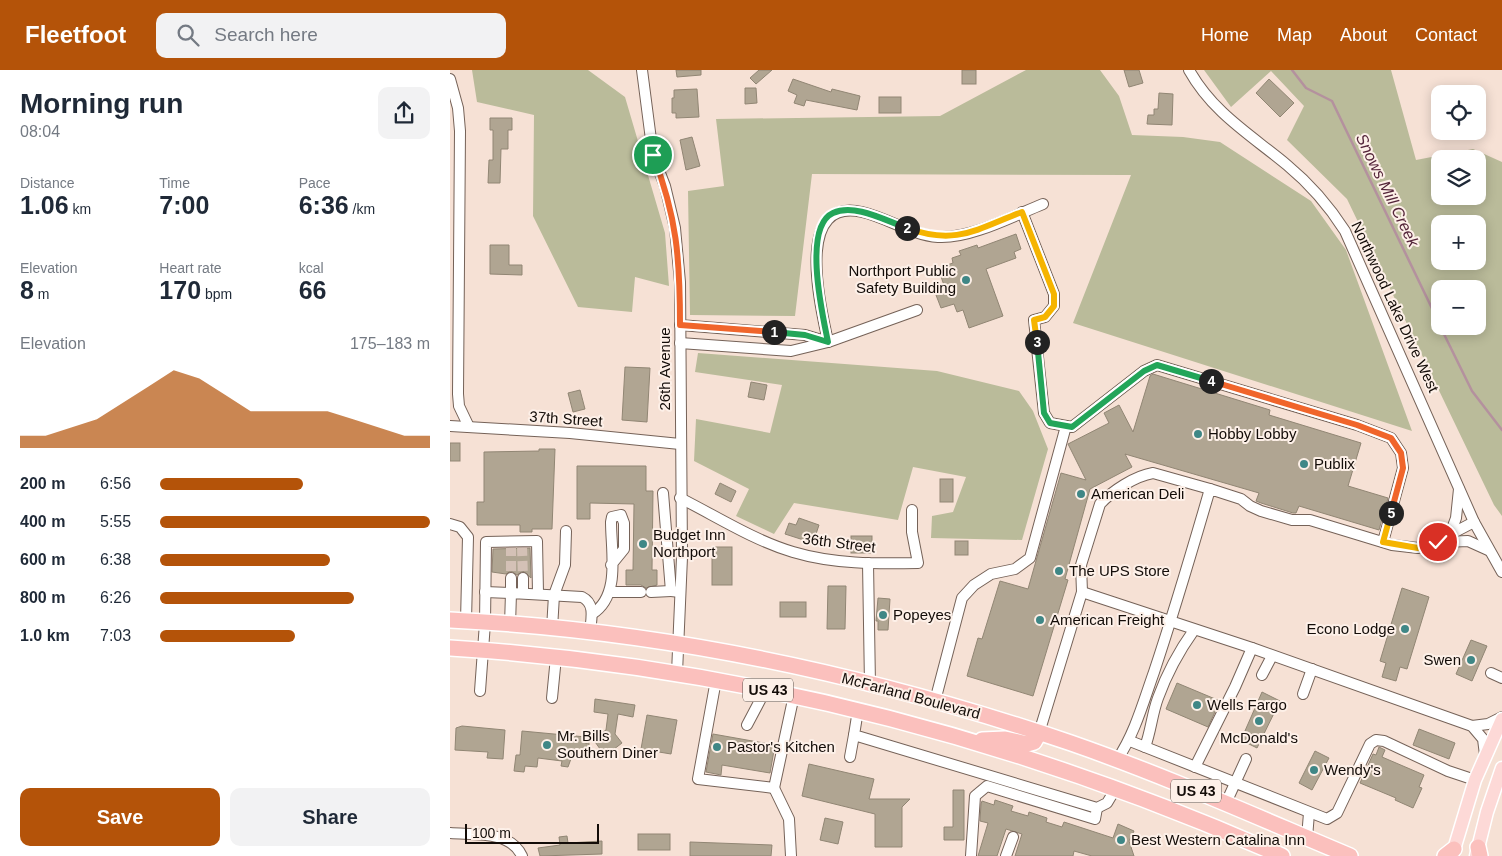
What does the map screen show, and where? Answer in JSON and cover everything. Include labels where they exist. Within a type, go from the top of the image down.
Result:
[{"type":"highway","name":"McFarland Boulevard","points":[[450,620],[590,633],[678,645],[797,667],[935,701],[1039,733],[1117,760],[1226,803],[1350,856]]},
{"type":"highway","name":"McFarland Boulevard","points":[[450,648],[556,657],[677,672],[794,695],[858,710],[975,741],[1116,788],[1222,829],[1282,856]]},
{"type":"highway","points":[[975,741],[1005,738],[1027,744],[1034,742],[1039,733]]},
{"type":"main road","points":[[1450,854],[1475,780],[1502,718]]},
{"type":"main road","points":[[1478,853],[1502,768]]},
{"type":"street","name":"26th Avenue","points":[[642,70],[653,155],[665,186],[675,228],[680,282],[680,498],[676,591],[677,672]]},
{"type":"street","name":"Northwood Lake Drive West","points":[[1189,70],[1218,110],[1234,125],[1287,165],[1334,212],[1355,250],[1474,522],[1502,572]]},
{"type":"street","points":[[450,79],[461,164],[458,394],[459,406],[469,427]]},
{"type":"street","points":[[828,342],[817,289],[818,241],[822,224],[832,213],[862,212],[926,235],[939,237],[962,235],[1043,204]]},
{"type":"street","points":[[1022,212],[1054,294],[1054,306],[1045,317],[1034,320],[1044,413],[1050,423],[1072,427],[1078,424],[1144,371],[1157,365],[1357,425],[1391,438],[1401,453],[1403,468],[1383,542]]},
{"type":"street","points":[[680,343],[792,351],[828,342],[917,310]]},
{"type":"street","points":[[680,325],[805,335],[828,342]]},
{"type":"street","name":"37th Street","points":[[450,426],[570,433],[680,444]]},
{"type":"street","points":[[935,701],[962,598],[974,585],[991,574],[1015,569],[1030,558],[1066,426]]},
{"type":"street","points":[[1039,733],[1082,592],[1081,565],[1100,504],[1106,497],[1144,474],[1153,473],[1241,499],[1261,511],[1292,520],[1310,520],[1383,542],[1418,548],[1448,538],[1474,522]]},
{"type":"street","points":[[1448,538],[1456,518],[1459,488]]},
{"type":"street","points":[[1117,760],[1130,741],[1171,622],[1210,490]]},
{"type":"street","points":[[611,592],[676,591],[663,493]]},
{"type":"street","name":"36th Street","points":[[680,498],[780,548],[815,557],[868,563],[918,563],[912,532],[912,510]]},
{"type":"street","points":[[450,524],[460,527],[468,537],[466,621]]},
{"type":"street","points":[[552,629],[554,595],[565,565],[566,531]]},
{"type":"street","points":[[480,691],[485,623],[486,542],[522,544],[537,541],[538,594]]},
{"type":"street","points":[[1438,542],[1468,541],[1488,550]]},
{"type":"street","points":[[868,563],[870,685]]},
{"type":"street","points":[[592,614],[601,608],[611,592],[611,565]]},
{"type":"street","points":[[510,625],[511,578]]},
{"type":"street","points":[[523,578],[523,593]]},
{"type":"street","points":[[485,592],[582,597],[588,600],[592,606],[590,633]]},
{"type":"street","points":[[1082,592],[1252,648],[1472,726],[1488,724],[1502,718]]},
{"type":"street","points":[[1145,747],[1152,728],[1157,700],[1177,653],[1194,630]]},
{"type":"street","points":[[1195,767],[1252,648]]},
{"type":"street","points":[[1262,675],[1272,656]]},
{"type":"street","points":[[552,698],[556,657]]},
{"type":"street","points":[[1304,694],[1312,669]]},
{"type":"street","points":[[1491,673],[1502,678]]},
{"type":"street","points":[[716,680],[698,779],[774,788]]},
{"type":"street","points":[[747,725],[766,690]]},
{"type":"street","points":[[791,856],[789,819],[774,788],[794,695]]},
{"type":"street","points":[[850,757],[858,710]]},
{"type":"street","points":[[1472,726],[1483,738],[1485,755]]},
{"type":"street","points":[[854,735],[1097,808],[1107,803],[1116,788]]},
{"type":"street","points":[[1130,741],[1309,814],[1327,819],[1333,817],[1370,744],[1376,740],[1384,741],[1448,771],[1475,780]]},
{"type":"street","points":[[1226,803],[1246,760]]},
{"type":"street","points":[[971,856],[975,796],[986,786],[1095,819],[1097,808]]},
{"type":"street","points":[[1307,838],[1309,814]]},
{"type":"street","points":[[450,834],[506,840],[517,845],[522,856]]},
{"type":"street","points":[[1006,856],[1013,837]]},
{"type":"green space","points":[[472,70],[588,70],[625,97],[665,233],[669,286],[635,277],[632,312],[578,307],[533,216],[534,115],[477,102]]},
{"type":"green space","points":[[1026,70],[1100,70],[1119,96],[1132,135],[1183,137],[1220,142],[1311,201],[1346,250],[1412,431],[1073,323],[1131,175],[812,174],[795,316],[690,315],[688,191],[724,186],[716,119],[940,116]]},
{"type":"green space","points":[[1204,70],[1391,70],[1416,160],[1431,157],[1431,205],[1486,205],[1486,155],[1502,162],[1502,516],[1494,505],[1347,199],[1287,140],[1304,106],[1271,71],[1231,107]]},
{"type":"green space","points":[[698,353],[937,371],[1019,391],[1033,411],[1048,449],[1022,540],[931,538],[932,516],[953,512],[966,477],[913,467],[898,520],[794,503],[774,534],[736,516],[749,489],[694,461],[696,419],[770,433],[782,385],[695,372]]},
{"type":"building","points":[[676,70],[701,70],[701,75],[677,77]]},
{"type":"building","points":[[759,70],[772,70],[756,84],[750,78]]},
{"type":"building","points":[[962,70],[976,70],[976,84],[962,84]]},
{"type":"building","points":[[1124,70],[1139,70],[1143,83],[1129,87]]},
{"type":"building","points":[[793,79],[831,92],[832,89],[860,96],[857,110],[806,100],[804,106],[794,103],[797,95],[788,91]]},
{"type":"building","points":[[1269,79],[1294,103],[1280,117],[1256,93]]},
{"type":"building","points":[[745,88],[756,88],[757,103],[745,104]]},
{"type":"building","points":[[697,89],[699,117],[676,118],[676,113],[672,113],[674,90]]},
{"type":"building","points":[[1159,93],[1173,94],[1172,125],[1147,124],[1148,115],[1154,115],[1154,109],[1158,109]]},
{"type":"building","points":[[879,97],[901,97],[901,113],[879,113]]},
{"type":"building","points":[[490,118],[512,118],[512,130],[508,130],[508,149],[501,149],[500,183],[488,183],[489,160],[493,160],[493,130],[490,130]]},
{"type":"building","points":[[692,137],[700,166],[686,170],[680,140]]},
{"type":"building","name":"Northport Public Safety Building","points":[[1016,234],[1021,249],[1014,252],[1016,258],[986,269],[1003,316],[969,328],[963,310],[957,312],[954,304],[941,308],[936,295],[946,291],[938,268],[953,263],[952,258],[961,255],[959,251],[977,245],[978,248]]},
{"type":"building","points":[[490,245],[509,245],[509,265],[522,265],[522,275],[490,274]]},
{"type":"building","points":[[625,367],[650,368],[647,422],[622,420]]},
{"type":"building","points":[[1153,374],[1270,410],[1269,415],[1361,443],[1348,486],[1388,498],[1379,530],[1299,506],[1296,513],[1293,513],[1256,501],[1259,493],[1125,454],[1132,467],[1090,489],[1065,579],[1068,580],[1033,696],[967,676],[978,638],[982,639],[1000,581],[1028,589],[1061,473],[1086,480],[1068,444],[1109,423],[1104,413],[1119,405],[1133,432],[1150,376]]},
{"type":"building","points":[[751,382],[767,385],[764,400],[748,397]]},
{"type":"building","points":[[580,390],[585,409],[573,412],[568,393]]},
{"type":"building","points":[[450,443],[460,443],[460,461],[450,461]]},
{"type":"building","points":[[539,449],[555,449],[552,529],[532,529],[532,532],[520,532],[520,525],[477,525],[477,502],[484,502],[484,452],[539,451]]},
{"type":"building","name":"Budget Inn Northport","points":[[577,466],[646,466],[646,491],[653,491],[652,570],[657,570],[657,585],[646,588],[641,585],[626,585],[626,570],[633,570],[634,504],[590,503],[590,519],[577,519]]},
{"type":"building","points":[[940,479],[953,479],[953,502],[940,502]]},
{"type":"building","points":[[720,483],[736,491],[731,502],[715,494]]},
{"type":"building","points":[[799,518],[819,525],[813,543],[785,534],[789,523],[796,525]]},
{"type":"building","points":[[851,536],[872,536],[872,553],[851,553]]},
{"type":"building","points":[[955,541],[968,541],[968,555],[955,555]]},
{"type":"building","points":[[712,547],[732,547],[732,585],[712,585]]},
{"type":"building","points":[[530,548],[531,578],[523,571],[517,575],[511,571],[506,574],[492,572],[493,549]]},
{"type":"building","points":[[828,586],[846,586],[845,629],[827,629]]},
{"type":"building","name":"Econo Lodge","points":[[1402,588],[1429,597],[1407,669],[1400,667],[1396,681],[1382,677],[1386,663],[1380,661]]},
{"type":"building","name":"Popeyes","points":[[878,598],[890,599],[888,630],[878,630],[878,621],[876,621]]},
{"type":"building","points":[[780,602],[806,602],[806,617],[780,617]]},
{"type":"building","name":"Swen","points":[[1471,640],[1487,646],[1472,681],[1456,674]]},
{"type":"building","points":[[1177,683],[1220,701],[1208,727],[1166,709]]},
{"type":"building","name":"McDonald's","points":[[1262,692],[1280,701],[1257,748],[1241,740]]},
{"type":"building","points":[[595,699],[635,705],[633,717],[618,714],[615,734],[622,743],[605,756],[593,739],[606,730],[608,714],[594,712]]},
{"type":"building","points":[[647,715],[677,720],[671,754],[641,749]]},
{"type":"building","points":[[462,726],[505,730],[503,759],[487,758],[488,752],[455,750],[456,728]]},
{"type":"building","points":[[1419,729],[1455,743],[1449,759],[1413,745]]},
{"type":"building","name":"Mr. Bills Southern Diner","points":[[522,731],[586,737],[586,744],[589,742],[589,755],[572,756],[568,767],[561,766],[562,761],[538,758],[537,767],[525,766],[524,772],[514,771],[516,755],[520,755]]},
{"type":"building","points":[[713,734],[775,745],[770,773],[722,765],[721,775],[706,772]]},
{"type":"building","points":[[1379,747],[1385,750],[1382,757],[1424,775],[1419,787],[1422,788],[1413,808],[1395,800],[1396,798],[1360,783],[1373,754],[1376,755]]},
{"type":"building","name":"Wendy's","points":[[1315,751],[1329,758],[1312,790],[1299,783]]},
{"type":"building","points":[[809,764],[874,779],[869,799],[910,799],[902,807],[902,847],[875,847],[875,814],[802,796]]},
{"type":"building","points":[[953,790],[964,790],[964,840],[944,840],[944,827],[953,827]]},
{"type":"building","points":[[995,800],[1013,806],[1011,811],[1028,816],[1029,812],[1047,818],[1046,822],[1062,827],[1064,822],[1113,838],[1118,824],[1134,831],[1129,841],[1134,856],[1092,856],[1074,851],[1073,856],[1015,856],[1022,834],[1006,829],[997,856],[978,856],[988,823],[980,821],[981,804],[982,801],[994,805]]},
{"type":"building","points":[[825,818],[843,822],[838,844],[820,840]]},
{"type":"building","points":[[638,834],[670,834],[670,850],[638,850]]},
{"type":"building","points":[[567,836],[568,843],[602,841],[602,854],[540,856],[538,848],[560,845],[559,837]]},
{"type":"building","points":[[690,842],[772,845],[771,856],[690,856]]},
{"type":"waterway","name":"Snows Mill Creek","points":[[1292,70],[1306,88],[1332,101],[1431,306]]},
{"type":"waterway","name":"Snows Mill Creek","points":[[1444,335],[1472,391],[1502,430]]},
{"type":"tunnel","points":[[511,546],[511,578]]},
{"type":"tunnel","points":[[522,546],[523,578]]},
{"type":"place","name":"Northport Public Safety Building","points":[[966,280]]},
{"type":"place","name":"Hobby Lobby","points":[[1198,434]]},
{"type":"place","name":"Publix","points":[[1304,464]]},
{"type":"place","name":"American Deli","points":[[1081,494]]},
{"type":"place","name":"Budget Inn Northport","points":[[643,544]]},
{"type":"place","name":"The UPS Store","points":[[1059,571]]},
{"type":"place","name":"Popeyes","points":[[883,615]]},
{"type":"place","name":"American Freight","points":[[1040,620]]},
{"type":"place","name":"Econo Lodge","points":[[1405,629]]},
{"type":"place","name":"Swen","points":[[1471,660]]},
{"type":"place","name":"Wells Fargo","points":[[1197,705]]},
{"type":"place","name":"McDonald's","points":[[1259,721]]},
{"type":"place","name":"Mr. Bills Southern Diner","points":[[547,745]]},
{"type":"place","name":"Pastor's Kitchen","points":[[717,747]]},
{"type":"place","name":"Wendy's","points":[[1314,770]]},
{"type":"place","name":"Best Western Catalina Inn","points":[[1121,840]]},
{"type":"route","points":[[653,155],[665,186],[677,239],[680,325],[805,335],[828,342],[817,289],[818,241],[822,224],[832,213],[862,212],[926,235],[939,237],[962,235],[1022,212],[1054,294],[1054,306],[1045,317],[1034,320],[1044,413],[1050,423],[1072,427],[1078,424],[1144,371],[1157,365],[1357,425],[1391,438],[1401,453],[1403,468],[1383,542],[1418,548],[1438,542]]}]
